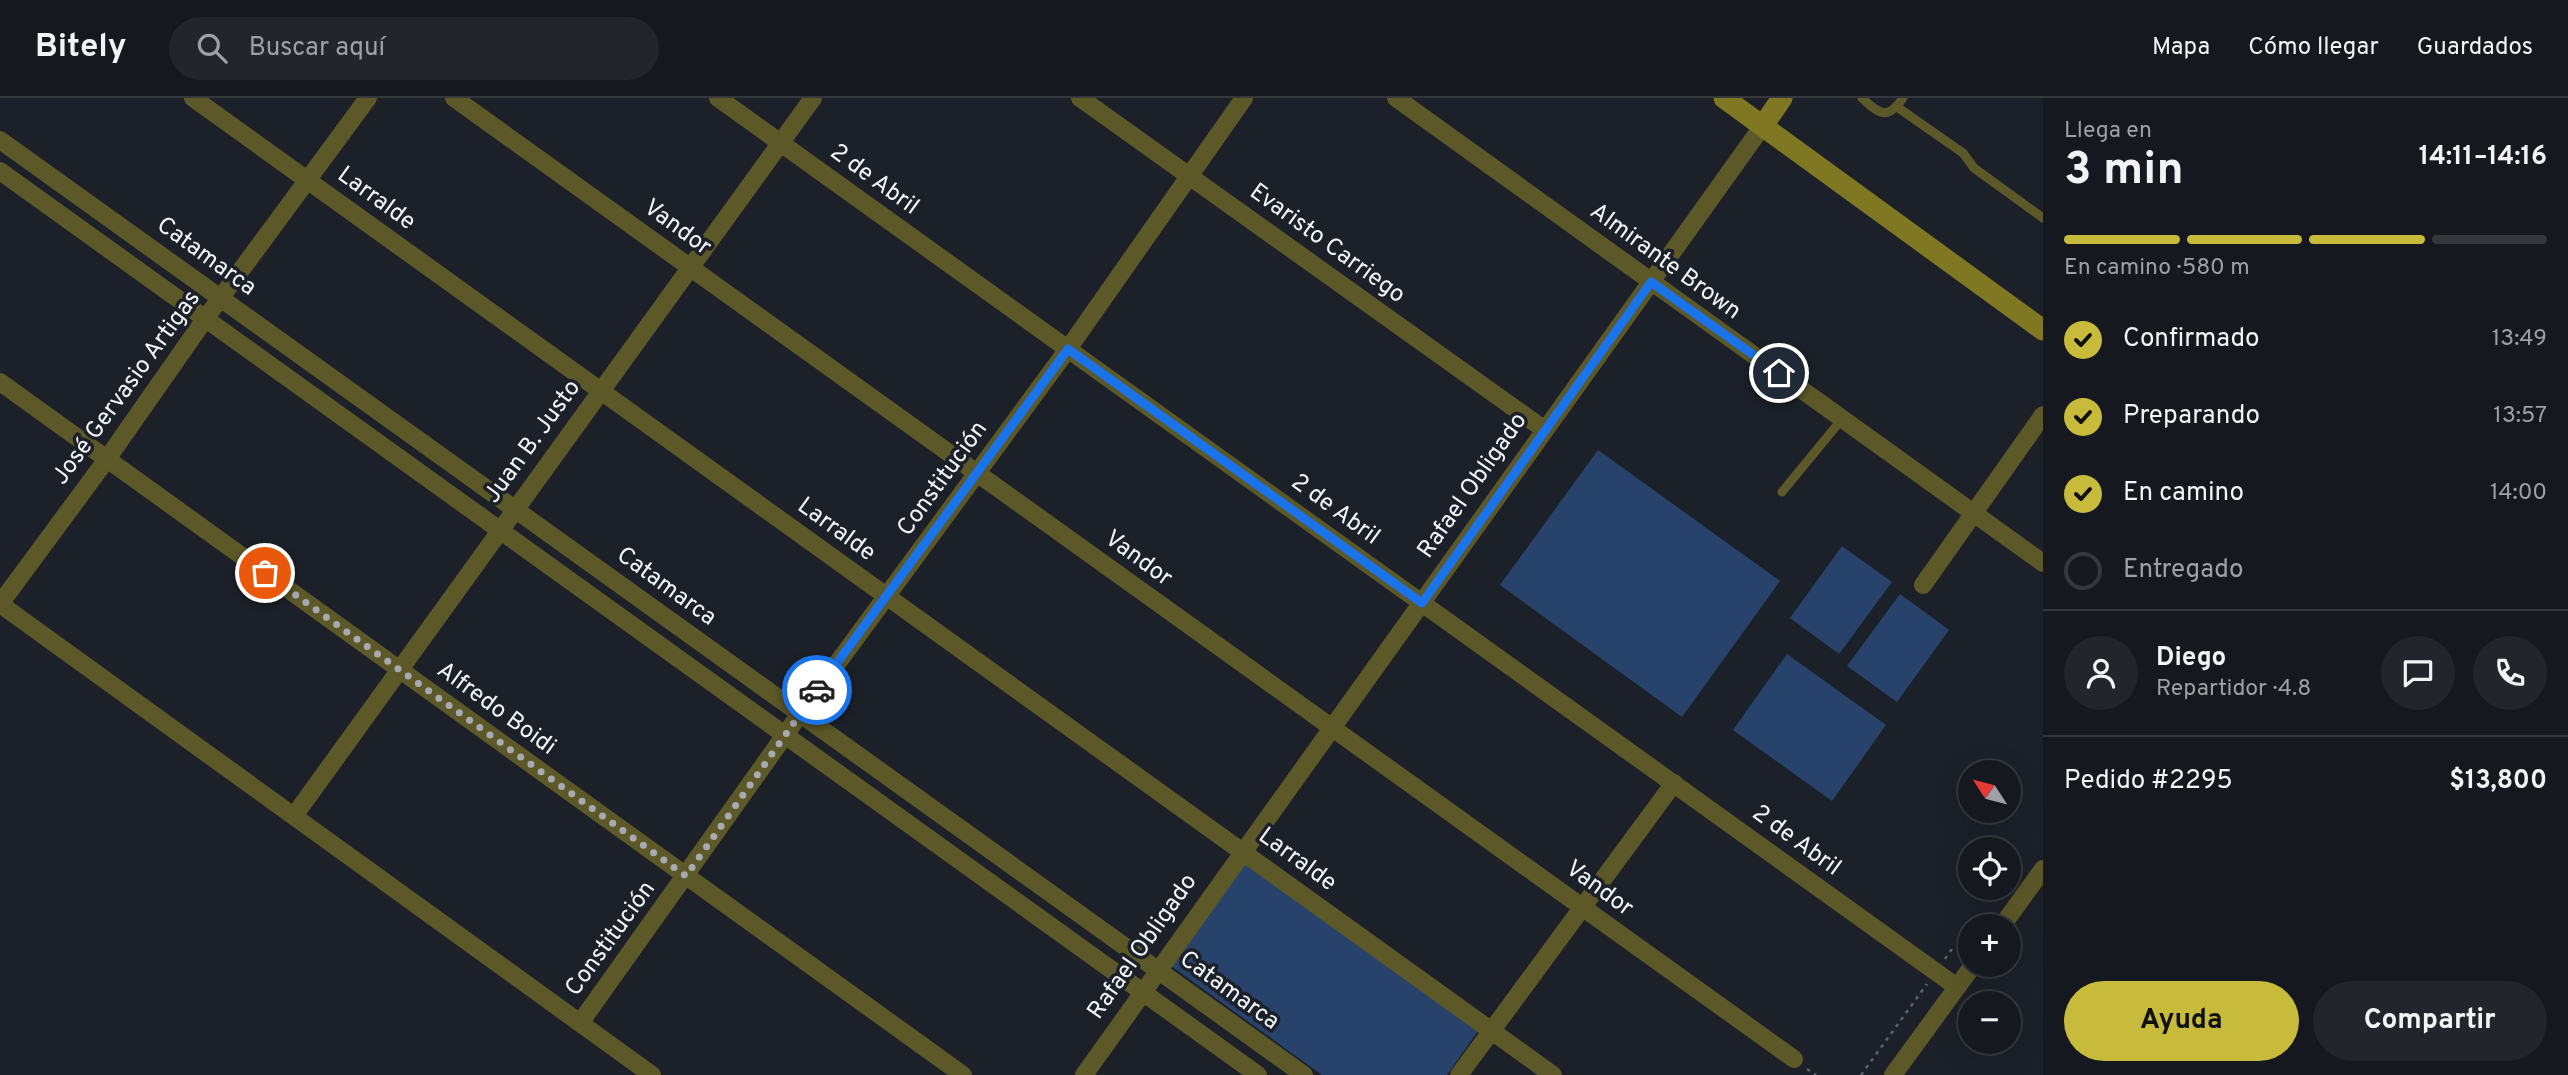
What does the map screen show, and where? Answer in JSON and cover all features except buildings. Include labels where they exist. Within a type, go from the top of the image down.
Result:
[{"type":"main road","points":[[1724,98],[1766,121],[2043,314]]},
{"type":"main road","points":[[1742,98],[1766,121],[2043,330]]},
{"type":"main road","name":"Rafael Obligado","points":[[1766,121],[1782,98]]},
{"type":"street","name":"Larralde","points":[[193,98],[1553,1075]]},
{"type":"street","name":"José Gervasio Artigas","points":[[0,604],[368,98]]},
{"type":"street","name":"Vandor","points":[[454,98],[1794,1059]]},
{"type":"street","name":"2 de Abril","points":[[718,98],[1957,987]]},
{"type":"street","name":"Juan B. Justo","points":[[294,816],[813,98]]},
{"type":"street","name":"Evaristo Carriego","points":[[1080,98],[1545,429]]},
{"type":"street","name":"Constitución","points":[[580,1023],[800,713],[1068,349],[1244,98]]},
{"type":"street","name":"Almirante Brown","points":[[1396,98],[2043,563]]},
{"type":"street","name":"Rafael Obligado","points":[[1084,1075],[1766,121]]},
{"type":"street","name":"Catamarca","points":[[0,140],[1304,1075]]},
{"type":"street","name":"Catamarca","points":[[0,171],[1258,1075]]},
{"type":"street","name":"Alfredo Boidi","points":[[0,382],[963,1075]]},
{"type":"street","points":[[1923,585],[2043,415]]},
{"type":"street","points":[[0,604],[652,1075]]},
{"type":"street","points":[[1459,1075],[1674,783]]},
{"type":"street","points":[[2011,914],[2043,869]]},
{"type":"street","points":[[1893,1075],[1964,977]]},
{"type":"lane","points":[[1862,98],[1872,108],[1888,113],[1894,111],[1903,98]]},
{"type":"lane","points":[[1897,107],[1964,153],[1974,168],[2043,218]]},
{"type":"lane","points":[[1782,492],[1842,419]]},
{"type":"path","points":[[1861,1075],[1954,946]]},
{"type":"shaded area","points":[[1598,450],[1780,581],[1682,717],[1500,585]]},
{"type":"shaded area","points":[[1842,546],[1892,582],[1839,654],[1790,618]]},
{"type":"shaded area","points":[[1900,594],[1949,630],[1897,702],[1847,666]]},
{"type":"shaded area","points":[[1787,654],[1886,725],[1832,801],[1733,730]]},
{"type":"shaded area","points":[[1241,860],[1478,1031],[1447,1075],[1322,1075],[1167,963]]},
{"type":"way so far","points":[[265,573],[686,876],[817,690]]},
{"type":"route","points":[[817,690],[1068,349],[1422,603],[1651,282],[1779,373]]}]
